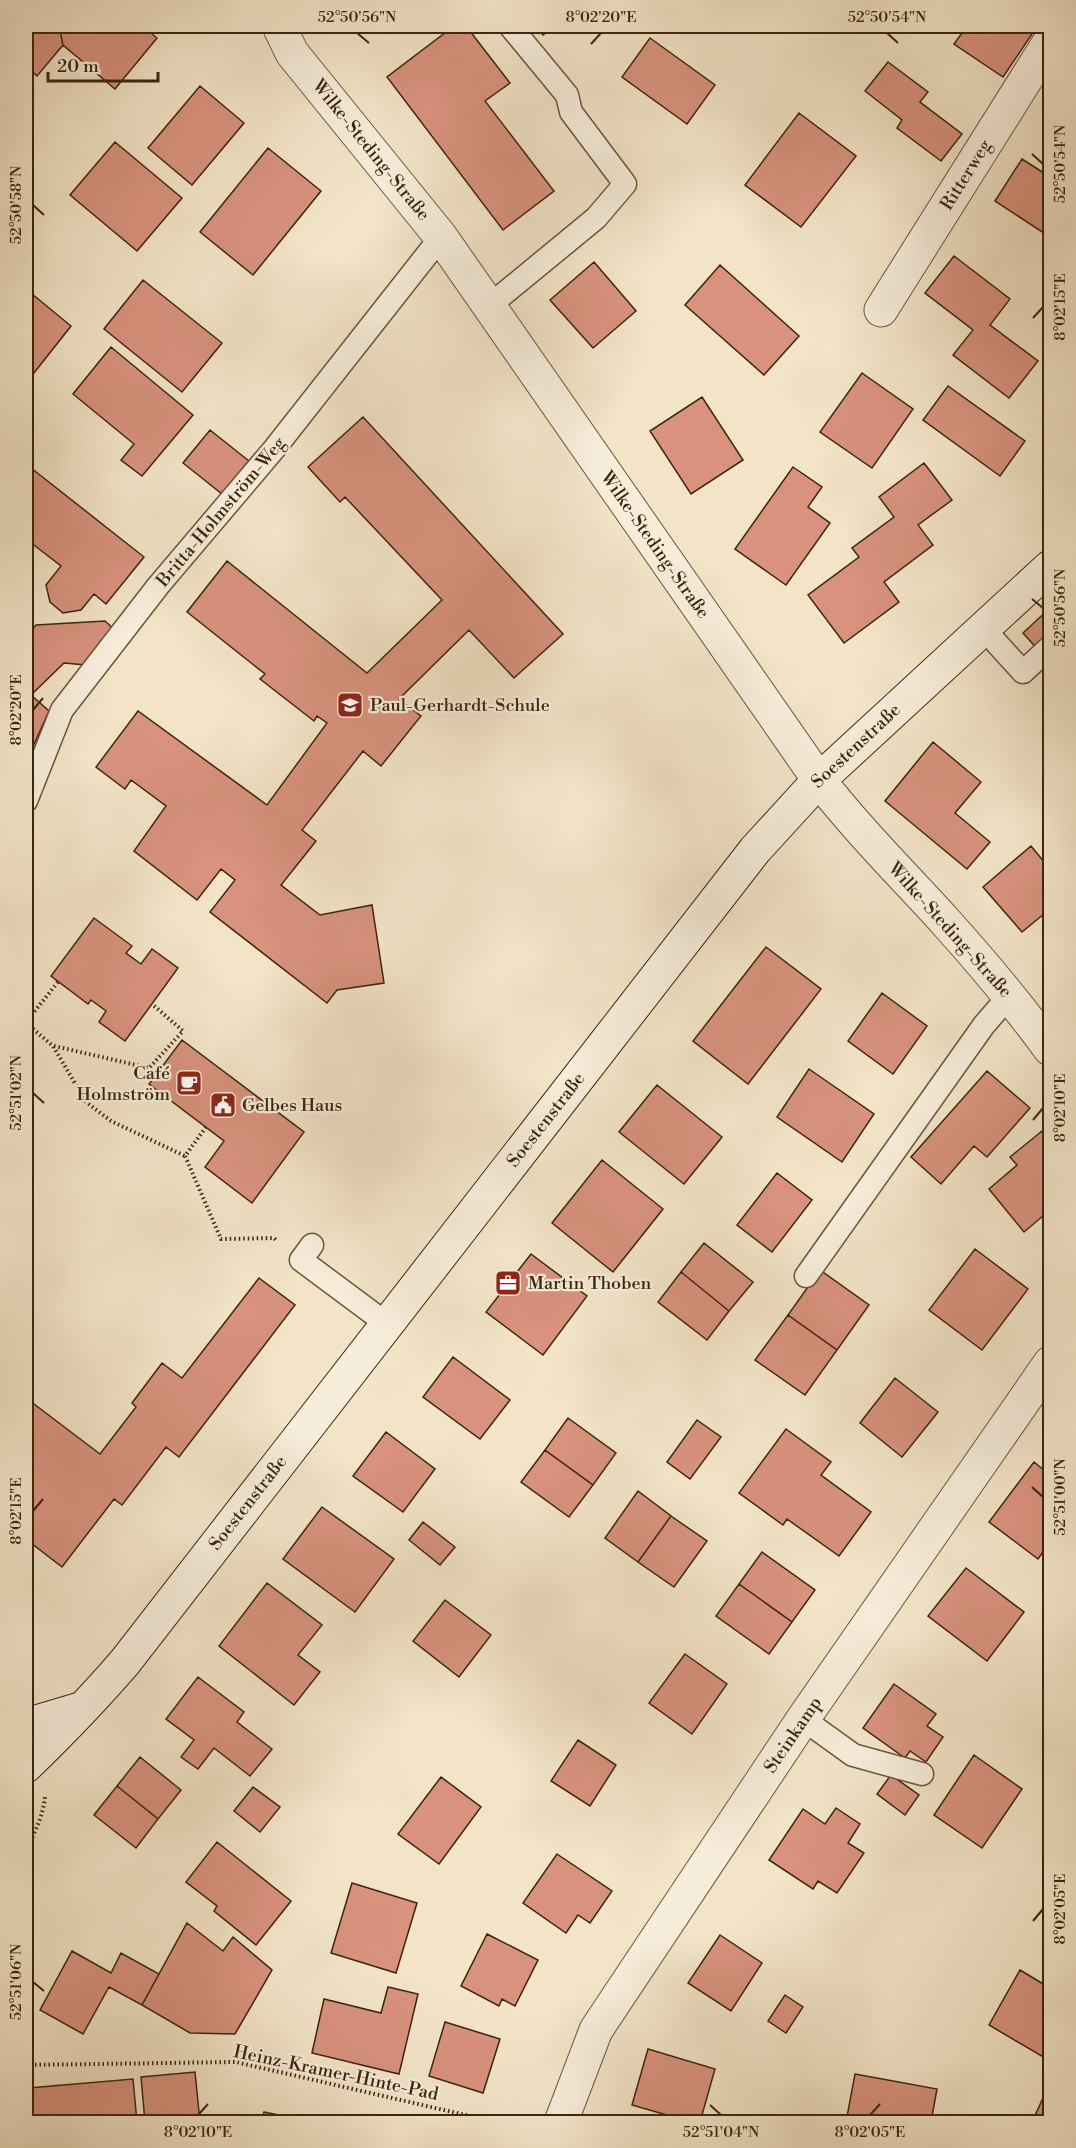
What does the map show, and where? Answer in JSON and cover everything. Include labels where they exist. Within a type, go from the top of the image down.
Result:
[{"type":"street","name":"Wilke-Steding-Straße","points":[[279,26],[292,53],[441,237],[819,780],[873,846],[942,918],[1010,995],[1050,1049]]},
{"type":"street","name":"Ritterweg","points":[[881,310],[1050,40]]},
{"type":"street","name":"Soestenstraße","points":[[26,1766],[81,1708],[98,1694],[147,1633],[755,850],[819,780],[1050,567]]},
{"type":"street","name":"Steinkamp","points":[[561,2122],[596,2030],[803,1719],[1050,1363]]},
{"type":"street","name":"Soestenstraße","points":[[26,1725],[81,1708]]},
{"type":"lane","points":[[489,306],[596,218],[625,184],[571,112],[567,95],[510,26]]},
{"type":"lane","name":"Britta-Holmström-Weg","points":[[26,801],[62,710],[158,586],[275,448],[441,237]]},
{"type":"lane","points":[[983,628],[1023,672],[1050,648]]},
{"type":"lane","points":[[806,1275],[984,1025],[1010,995]]},
{"type":"lane","points":[[307,1252],[387,1324]]},
{"type":"lane","points":[[803,1719],[853,1755],[922,1774]]},
{"type":"path","points":[[58,982],[26,1023],[53,1046],[86,1102],[111,1121],[185,1156],[221,1239],[274,1238],[307,1252]]},
{"type":"path","points":[[53,1046],[149,1068],[183,1030],[152,1004]]},
{"type":"path","points":[[185,1156],[206,1127]]},
{"type":"path","name":"Heinz-Kramer-Hinte-Pad","points":[[26,2065],[236,2062],[496,2122]]},
{"type":"building","points":[[26,26],[59,26],[63,45],[37,76],[26,66]]},
{"type":"building","points":[[59,26],[142,26],[157,38],[115,89],[63,45]]},
{"type":"building","points":[[454,26],[466,26],[510,83],[485,101],[554,191],[503,230],[387,77]]},
{"type":"building","points":[[536,26],[556,26],[543,35]]},
{"type":"building","points":[[967,26],[1020,26],[1032,34],[1003,77],[954,44]]},
{"type":"building","points":[[650,38],[715,85],[687,124],[622,77]]},
{"type":"building","points":[[888,62],[928,92],[920,102],[962,134],[941,161],[897,128],[902,120],[865,91]]},
{"type":"building","points":[[200,86],[244,123],[192,185],[148,148]]},
{"type":"building","points":[[799,113],[856,156],[801,227],[745,185]]},
{"type":"building","points":[[115,142],[182,198],[137,251],[70,195]]},
{"type":"building","points":[[268,148],[321,191],[253,275],[200,232]]},
{"type":"building","points":[[1022,159],[1050,177],[1050,237],[995,201]]},
{"type":"building","points":[[954,256],[1010,299],[990,325],[1038,361],[1009,398],[953,355],[973,330],[925,293]]},
{"type":"building","points":[[594,262],[636,311],[593,348],[550,300]]},
{"type":"building","points":[[720,265],[799,336],[764,375],[685,305]]},
{"type":"building","points":[[143,280],[222,343],[182,392],[104,329]]},
{"type":"building","points":[[26,289],[71,326],[26,383]]},
{"type":"building","points":[[111,347],[193,415],[142,476],[121,460],[134,444],[73,394]]},
{"type":"building","points":[[862,373],[913,409],[872,468],[820,432]]},
{"type":"building","points":[[948,386],[1025,441],[1000,476],[923,420]]},
{"type":"building","points":[[702,397],[743,460],[691,494],[650,431]]},
{"type":"building","name":"Paul-Gerhardt-Schule","points":[[363,417],[563,634],[514,678],[469,630],[399,699],[421,716],[381,766],[363,751],[302,830],[316,841],[281,885],[320,915],[372,905],[384,983],[337,990],[327,1003],[210,912],[235,880],[221,869],[197,900],[134,851],[166,806],[131,780],[125,789],[96,767],[138,711],[267,805],[327,723],[317,716],[314,721],[260,679],[265,674],[187,612],[227,561],[367,673],[442,600],[345,497],[340,502],[308,467]]},
{"type":"building","points":[[210,430],[249,461],[222,494],[183,463]]},
{"type":"building","points":[[924,463],[952,500],[918,525],[933,545],[884,582],[899,602],[844,643],[808,595],[859,557],[852,548],[894,517],[879,497]]},
{"type":"building","points":[[26,464],[144,557],[106,604],[94,594],[81,610],[63,613],[50,602],[46,585],[61,566],[26,539]]},
{"type":"building","points":[[793,467],[822,487],[808,507],[830,523],[786,585],[735,549]]},
{"type":"building","points":[[1050,608],[1050,663],[1023,633]]},
{"type":"building","points":[[105,621],[116,631],[86,665],[64,663],[31,695],[49,711],[26,762],[26,637],[36,625]]},
{"type":"building","points":[[933,742],[981,782],[955,813],[990,842],[967,869],[885,801]]},
{"type":"building","points":[[1031,846],[1050,869],[1050,909],[1022,932],[983,887]]},
{"type":"building","points":[[94,918],[132,946],[126,953],[141,964],[152,949],[178,968],[125,1041],[99,1022],[106,1011],[91,1000],[88,1004],[51,976]]},
{"type":"building","points":[[766,947],[821,989],[748,1084],[693,1041]]},
{"type":"building","points":[[882,993],[927,1026],[893,1074],[848,1041]]},
{"type":"building","name":"Gelbes Haus","points":[[182,1040],[304,1132],[252,1203],[205,1167],[224,1141],[149,1084]]},
{"type":"building","points":[[809,1069],[874,1114],[842,1162],[777,1117]]},
{"type":"building","points":[[987,1071],[1030,1108],[987,1157],[974,1146],[941,1184],[911,1157]]},
{"type":"building","points":[[657,1085],[722,1137],[684,1184],[619,1132]]},
{"type":"building","points":[[1042,1131],[1050,1141],[1050,1210],[1024,1232],[989,1189],[1017,1165],[1010,1157]]},
{"type":"building","points":[[602,1160],[663,1209],[613,1272],[552,1223]]},
{"type":"building","points":[[777,1173],[812,1200],[772,1252],[737,1225]]},
{"type":"building","points":[[704,1243],[753,1282],[729,1311],[681,1272]]},
{"type":"building","points":[[975,1249],[1028,1289],[982,1350],[929,1310]]},
{"type":"building","points":[[531,1254],[587,1296],[543,1355],[486,1312]]},
{"type":"building","points":[[820,1270],[869,1305],[837,1350],[788,1315]]},
{"type":"building","points":[[681,1272],[729,1311],[707,1340],[658,1302]]},
{"type":"building","points":[[259,1278],[295,1305],[179,1457],[166,1447],[122,1505],[114,1499],[62,1567],[27,1540],[26,1542],[26,1398],[100,1454],[136,1407],[132,1403],[162,1363],[182,1378]]},
{"type":"building","points":[[788,1315],[837,1350],[805,1395],[755,1360]]},
{"type":"building","points":[[453,1357],[510,1400],[480,1439],[423,1397]]},
{"type":"building","points":[[895,1378],[938,1412],[902,1457],[860,1423]]},
{"type":"building","points":[[568,1418],[616,1453],[593,1485],[545,1450]]},
{"type":"building","points":[[697,1420],[721,1437],[690,1479],[667,1462]]},
{"type":"building","points":[[786,1429],[831,1462],[821,1475],[871,1512],[839,1556],[787,1519],[783,1525],[739,1493]]},
{"type":"building","points":[[386,1432],[435,1469],[403,1512],[353,1476]]},
{"type":"building","points":[[545,1450],[593,1485],[569,1517],[521,1482]]},
{"type":"building","points":[[1034,1462],[1050,1475],[1050,1542],[1038,1559],[989,1522]]},
{"type":"building","points":[[638,1491],[671,1516],[638,1562],[605,1538]]},
{"type":"building","points":[[322,1507],[394,1559],[355,1612],[283,1559]]},
{"type":"building","points":[[671,1516],[707,1541],[674,1587],[638,1562]]},
{"type":"building","points":[[423,1522],[455,1547],[440,1565],[409,1540]]},
{"type":"building","points":[[762,1552],[815,1590],[792,1622],[739,1584]]},
{"type":"building","points":[[966,1568],[1024,1612],[987,1661],[928,1616]]},
{"type":"building","points":[[267,1583],[322,1625],[298,1655],[320,1672],[294,1705],[219,1646]]},
{"type":"building","points":[[739,1584],[792,1622],[769,1654],[716,1616]]},
{"type":"building","points":[[445,1600],[491,1635],[459,1677],[413,1641]]},
{"type":"building","points":[[685,1654],[727,1684],[692,1734],[649,1703]]},
{"type":"building","points":[[198,1677],[244,1712],[237,1722],[272,1749],[250,1776],[214,1748],[198,1769],[181,1757],[194,1740],[166,1719]]},
{"type":"building","points":[[894,1684],[936,1714],[927,1726],[943,1737],[926,1762],[910,1751],[905,1758],[863,1728]]},
{"type":"building","points":[[578,1740],[616,1765],[590,1806],[551,1781]]},
{"type":"building","points":[[974,1755],[1022,1789],[982,1848],[934,1815]]},
{"type":"building","points":[[140,1757],[181,1790],[158,1819],[117,1786]]},
{"type":"building","points":[[891,1775],[919,1795],[905,1815],[877,1794]]},
{"type":"building","points":[[441,1777],[481,1807],[439,1864],[398,1834]]},
{"type":"building","points":[[117,1786],[158,1819],[136,1848],[94,1815]]},
{"type":"building","points":[[253,1787],[280,1807],[260,1832],[234,1811]]},
{"type":"building","points":[[836,1808],[860,1824],[848,1843],[864,1853],[837,1893],[818,1881],[813,1889],[769,1860],[803,1809],[825,1824]]},
{"type":"building","points":[[217,1842],[291,1901],[256,1945],[214,1911],[217,1906],[186,1882]]},
{"type":"building","points":[[557,1854],[612,1891],[590,1923],[578,1915],[566,1933],[523,1903]]},
{"type":"building","points":[[352,1883],[417,1903],[396,1973],[331,1953]]},
{"type":"building","points":[[187,1923],[223,1951],[233,1937],[272,1970],[235,2034],[190,2033],[142,2005]]},
{"type":"building","points":[[487,1934],[538,1960],[515,2006],[502,1999],[499,2006],[461,1986]]},
{"type":"building","points":[[720,1935],[762,1963],[731,2011],[688,1983]]},
{"type":"building","points":[[72,1951],[111,1973],[121,1953],[159,1974],[142,2005],[109,1987],[83,2034],[40,2010]]},
{"type":"building","points":[[1020,1970],[1050,1988],[1050,2061],[989,2025]]},
{"type":"building","points":[[388,1987],[418,1994],[399,2074],[312,2053],[324,1999],[381,2013]]},
{"type":"building","points":[[785,1995],[803,2007],[786,2033],[768,2021]]},
{"type":"building","points":[[445,2022],[500,2039],[483,2093],[429,2076]]},
{"type":"building","points":[[648,2049],[715,2069],[700,2122],[691,2122],[632,2105]]},
{"type":"building","points":[[195,2072],[200,2122],[145,2122],[141,2077]]},
{"type":"building","points":[[855,2074],[937,2089],[931,2122],[846,2122]]},
{"type":"building","points":[[133,2079],[137,2122],[32,2122],[29,2088]]},
{"type":"building","points":[[1043,2098],[1050,2101],[1050,2122],[1032,2122]]},
{"type":"building","points":[[264,2112],[314,2122],[261,2122]]},
{"type":"place","name":"Paul-Gerhardt-Schule","points":[[350,705]]},
{"type":"place","name":"Café Holmström","points":[[189,1083]]},
{"type":"place","name":"Gelbes Haus","points":[[223,1105]]},
{"type":"place","name":"Martin Thoben","points":[[508,1283]]}]
